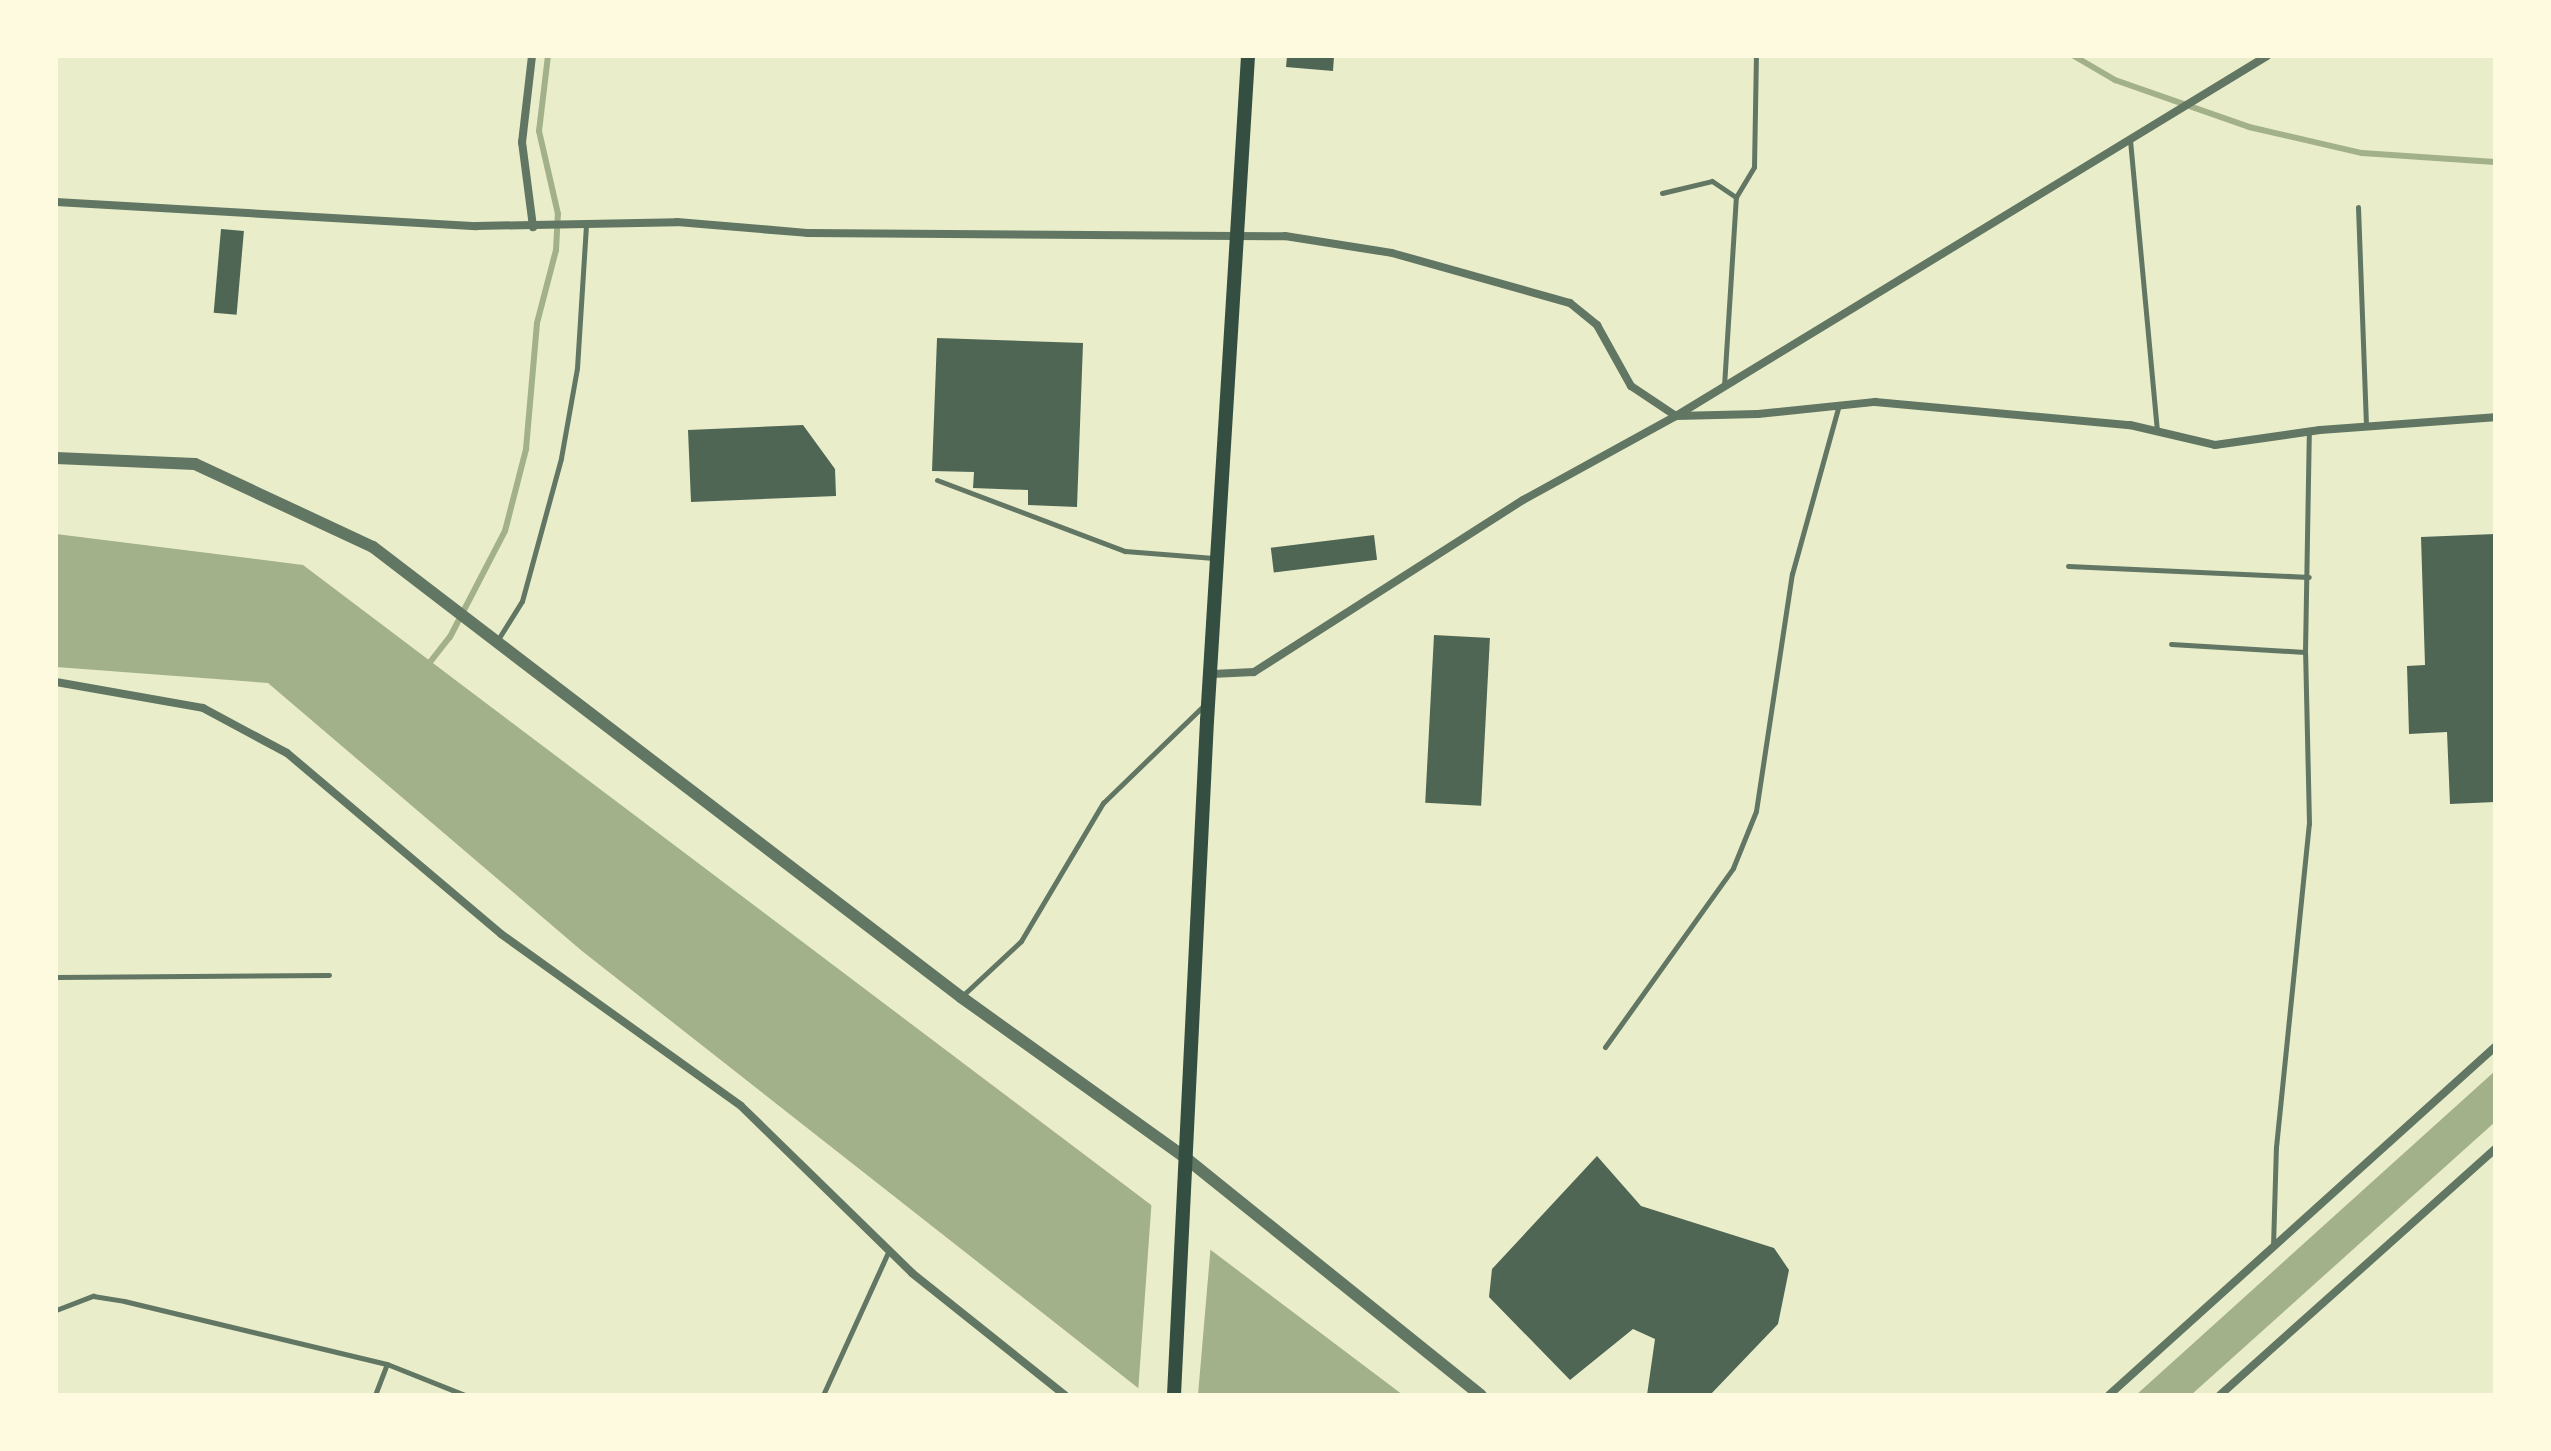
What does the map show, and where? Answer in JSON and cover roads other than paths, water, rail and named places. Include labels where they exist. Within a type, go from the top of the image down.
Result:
[{"type":"main road","points":[[1174,1395],[1209,700],[1248,56]]},
{"type":"street","points":[[532,56],[522,142],[533,227]]},
{"type":"street","points":[[1212,674],[1254,672],[1523,500],[1676,416],[2267,56]]},
{"type":"street","points":[[56,202],[533,227],[677,222],[807,233],[1285,236],[1392,253],[1570,303],[1597,325],[1631,386],[1676,416],[1838,408],[1875,402],[2130,425],[2215,445],[2309,432],[2495,417]]},
{"type":"street","points":[[56,458],[195,464],[373,547],[961,997],[1187,1159],[1481,1395]]},
{"type":"street","points":[[56,682],[203,708],[287,753],[501,934],[741,1106],[912,1273],[1065,1395]]},
{"type":"street","points":[[2109,1395],[2495,1047]]},
{"type":"street","points":[[2220,1395],[2495,1149]]},
{"type":"lane","points":[[1724,387],[1736,197],[1754,167],[1756,56]]},
{"type":"lane","points":[[2130,139],[2157,432]]},
{"type":"lane","points":[[1662,193],[1712,181],[1736,197]]},
{"type":"lane","points":[[2358,207],[2366,427]]},
{"type":"lane","points":[[496,642],[522,601],[561,458],[577,368],[586,226]]},
{"type":"lane","points":[[1605,1047],[1733,868],[1756,811],[1792,574],[1838,408]]},
{"type":"lane","points":[[2273,1247],[2276,1147],[2309,824],[2305,652],[2309,577],[2309,432]]},
{"type":"lane","points":[[937,480],[1125,551],[1219,559]]},
{"type":"lane","points":[[2068,566],[2309,577]]},
{"type":"lane","points":[[2171,644],[2305,652]]},
{"type":"lane","points":[[961,997],[1021,941],[1103,803],[1209,700]]},
{"type":"lane","points":[[56,977],[329,975]]},
{"type":"lane","points":[[823,1395],[889,1249]]},
{"type":"lane","points":[[56,1310],[93,1296],[124,1301],[387,1364],[465,1395]]},
{"type":"lane","points":[[375,1395],[387,1364]]},
{"type":"waterway","points":[[427,666],[450,637],[505,531],[526,449],[537,323],[556,250],[558,214],[539,131],[548,56]]},
{"type":"waterway","points":[[2074,56],[2115,80],[2249,127],[2362,153],[2495,162]]}]
